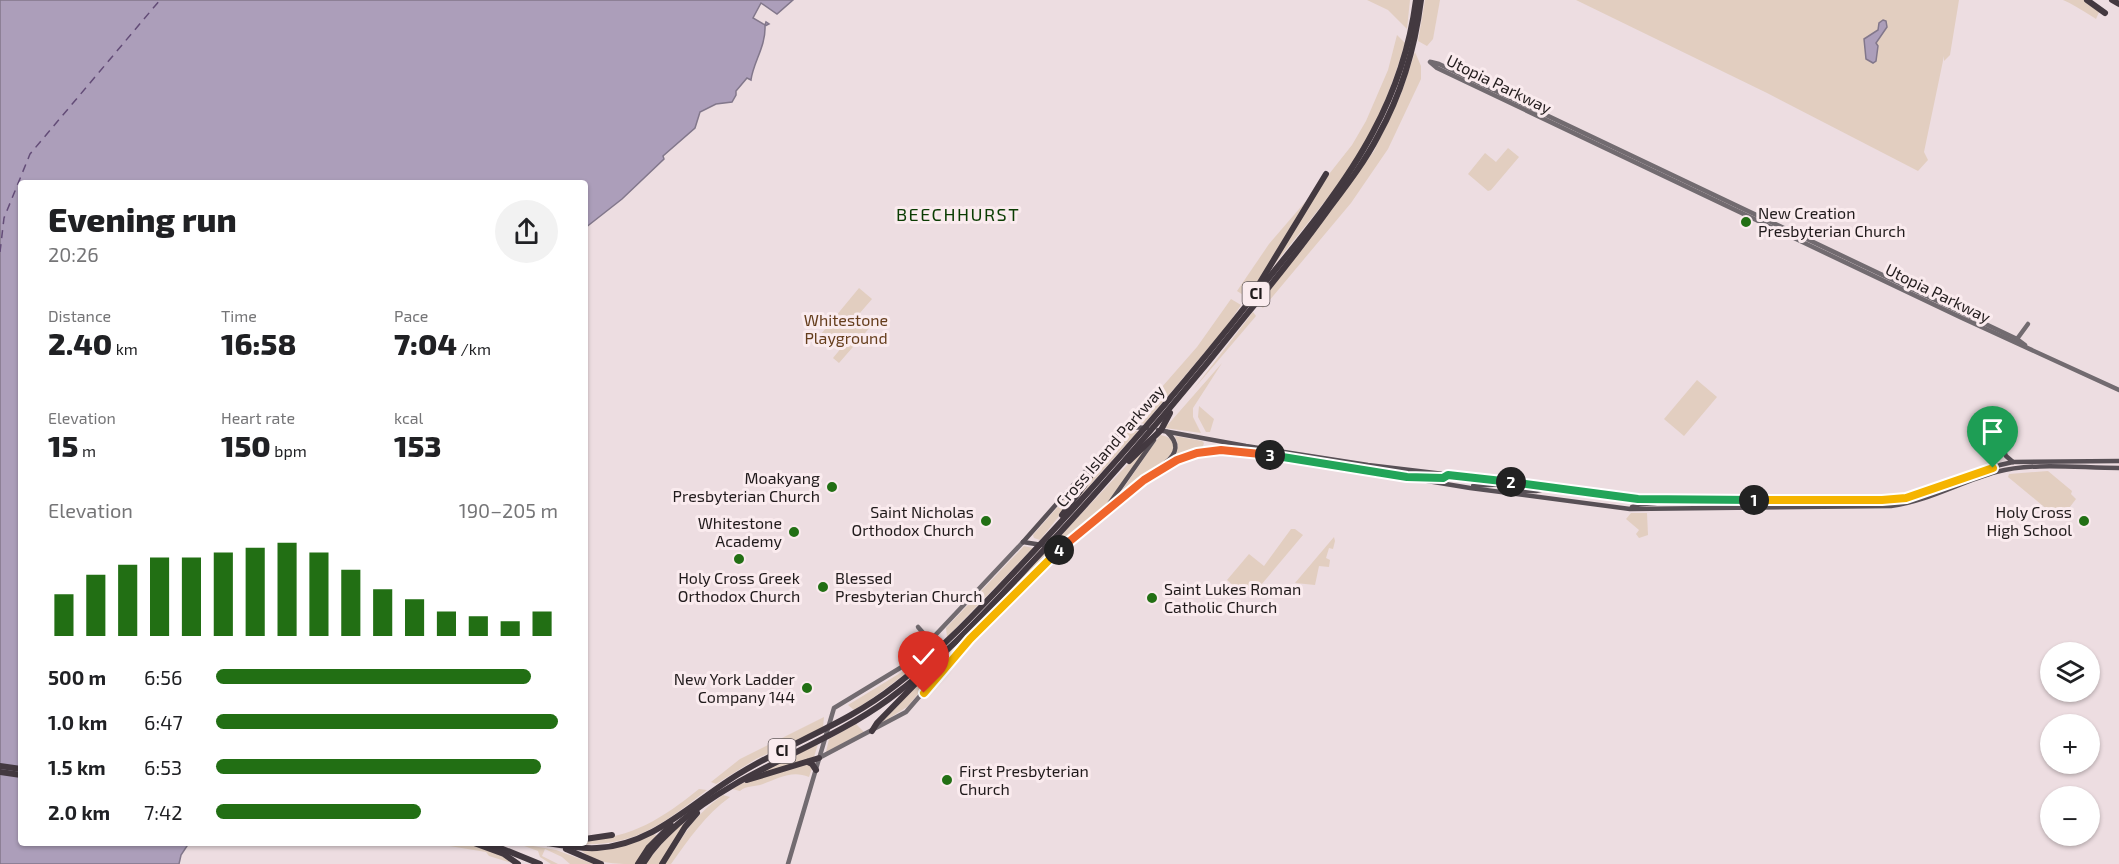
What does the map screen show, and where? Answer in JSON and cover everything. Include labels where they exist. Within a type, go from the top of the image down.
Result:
[{"type":"highway","name":"Cross Island Parkway","points":[[721,793],[765,766],[834,733],[870,712],[917,677],[1033,562],[1104,484],[1211,360],[1298,250],[1368,155],[1399,92],[1416,35],[1422,0]]},
{"type":"highway","points":[[2087,0],[2105,13]]},
{"type":"highway","points":[[2112,0],[2119,4]]},
{"type":"highway","name":"Cross Island Parkway","points":[[698,801],[742,772],[839,723],[891,689],[947,640],[1034,551],[1141,432],[1243,309],[1330,197],[1372,135],[1397,78],[1407,45],[1415,2]]},
{"type":"highway","points":[[1243,309],[1326,174]]},
{"type":"highway","points":[[1104,484],[1163,430],[1171,411],[1211,360]]},
{"type":"highway","points":[[1034,551],[1077,495],[1116,436]]},
{"type":"highway","points":[[872,731],[875,724],[959,637]]},
{"type":"highway","points":[[735,783],[819,758]]},
{"type":"highway","points":[[808,762],[816,770]]},
{"type":"highway","points":[[0,766],[18,769]]},
{"type":"highway","points":[[0,772],[18,775]]},
{"type":"highway","points":[[643,864],[652,850],[669,832],[695,810],[721,793]]},
{"type":"highway","points":[[662,864],[691,819],[721,793]]},
{"type":"highway","points":[[574,846],[593,848],[629,842],[659,829],[698,801]]},
{"type":"highway","points":[[638,864],[658,837],[698,801]]},
{"type":"highway","points":[[588,839],[612,835]]},
{"type":"highway","points":[[482,846],[504,854],[518,864]]},
{"type":"highway","points":[[497,846],[547,864]]},
{"type":"highway","points":[[554,846],[601,864]]},
{"type":"highway","points":[[503,848],[540,864]]},
{"type":"main road","name":"Utopia Parkway","points":[[2027,346],[2015,343],[1606,149],[1437,68],[1430,62],[1439,64],[2017,339],[2119,390]]},
{"type":"main road","points":[[2017,339],[2028,324]]},
{"type":"main road","points":[[788,864],[834,708],[907,665],[1023,542],[1116,436],[1130,428],[1163,430],[1323,458],[1638,499],[1882,500],[1906,498],[2013,462],[2119,461]]},
{"type":"main road","points":[[819,758],[908,710],[970,639],[1061,549],[1171,458],[1176,450],[1175,440],[1163,430]]},
{"type":"main road","points":[[1091,525],[1113,500],[1163,430]]},
{"type":"main road","points":[[2002,446],[2006,456],[2013,462]]},
{"type":"main road","points":[[1149,477],[1167,464],[1188,456],[1208,451],[1230,450],[1466,487],[1630,509],[1891,506],[1917,501],[1991,474],[2020,467],[2119,468]]},
{"type":"main road","points":[[1407,477],[1443,478],[1448,475]]},
{"type":"main road","points":[[1466,487],[1505,485],[1511,482]]},
{"type":"main road","points":[[1511,492],[1517,490],[1536,492],[1551,488]]},
{"type":"main road","points":[[1630,509],[1638,504],[1663,502],[1669,499]]},
{"type":"main road","points":[[1023,542],[1061,549]]},
{"type":"main road","points":[[918,627],[925,635],[924,648]]},
{"type":"green space","points":[[1367,0],[1410,0],[1407,29],[1388,10]]},
{"type":"green space","points":[[1425,0],[1440,0],[1433,39],[1427,46],[1418,41]]},
{"type":"green space","points":[[1576,0],[1959,0],[1950,55],[1944,61],[1944,56],[1924,152],[1928,160],[1918,171],[1767,93]]},
{"type":"green space","points":[[2063,0],[2086,0],[2100,10],[2096,19]]},
{"type":"green space","points":[[1397,35],[1405,43],[1375,124],[1351,165],[1329,196],[1270,270],[1322,183],[1352,145],[1366,121],[1388,70]]},
{"type":"green space","points":[[1415,52],[1421,66],[1421,79],[1388,149],[1351,203],[1263,308],[1259,305],[1374,151],[1401,94]]},
{"type":"green space","points":[[1508,148],[1519,157],[1491,190],[1488,191],[1468,174],[1485,153],[1496,162]]},
{"type":"green space","points":[[1306,201],[1248,298],[1237,291],[1269,244]]},
{"type":"green space","name":"Whitestone Playground","points":[[859,288],[872,299],[859,314],[872,325],[839,363],[833,358],[842,347],[833,340],[830,342],[821,334]]},
{"type":"green space","points":[[1231,299],[1241,305],[1227,326],[1144,424],[1133,420],[1197,347]]},
{"type":"green space","points":[[1253,312],[1256,316],[1193,390]]},
{"type":"green space","points":[[1222,363],[1193,408],[1193,417],[1201,433],[1165,428]]},
{"type":"green space","points":[[1697,380],[1717,397],[1684,436],[1664,419]]},
{"type":"green space","points":[[1199,406],[1214,419],[1210,432],[1206,432],[1198,417]]},
{"type":"green space","points":[[1128,431],[1138,431],[1075,502],[1111,448]]},
{"type":"green space","points":[[1160,435],[1171,440],[1174,450],[1164,462],[1119,497],[1118,496]]},
{"type":"green space","points":[[1175,436],[1202,441],[1204,443],[1202,449],[1177,456],[1178,445]]},
{"type":"green space","points":[[1145,450],[1107,504],[1085,526],[1063,543],[1054,543],[1127,465]]},
{"type":"green space","points":[[1092,468],[1072,500],[1040,540],[1034,538],[1033,535]]},
{"type":"green space","points":[[2048,471],[2072,491],[2071,494],[2076,499],[2060,520],[2008,477],[2009,474]]},
{"type":"green space","points":[[1631,513],[1647,513],[1648,535],[1639,538],[1636,534],[1639,530],[1626,519]]},
{"type":"green space","points":[[1291,529],[1303,535],[1256,591],[1247,590],[1240,584],[1236,588],[1227,580],[1249,554],[1264,566]]},
{"type":"green space","points":[[1334,537],[1333,549],[1329,548],[1326,558],[1330,560],[1329,567],[1319,566],[1315,585],[1295,583]]},
{"type":"green space","points":[[1024,546],[1033,548],[947,637],[946,628]]},
{"type":"green space","points":[[1047,551],[1050,555],[961,645],[956,646]]},
{"type":"green space","points":[[940,643],[898,679],[865,703],[854,710],[848,705],[910,667],[932,644]]},
{"type":"green space","points":[[948,652],[949,657],[907,707],[880,724]]},
{"type":"green space","points":[[824,717],[823,728],[756,759],[716,784],[711,782],[740,759]]},
{"type":"green space","points":[[856,724],[864,732],[826,752],[829,739]]},
{"type":"green space","points":[[818,744],[814,757],[763,773],[765,770]]},
{"type":"green space","points":[[808,763],[812,768],[809,777],[797,774],[780,777],[740,791],[732,789],[743,783]]},
{"type":"green space","points":[[699,789],[707,790],[674,815],[642,833],[608,843],[588,844],[588,840],[632,831],[673,809]]},
{"type":"green space","points":[[723,795],[730,797],[705,820],[671,864],[665,864],[696,819]]},
{"type":"green space","points":[[688,820],[660,864],[645,864],[670,834]]},
{"type":"green space","points":[[657,835],[636,864],[599,860],[580,849],[588,849]]},
{"type":"green space","points":[[449,846],[475,846],[486,849],[506,857],[515,864],[489,856],[486,852]]},
{"type":"green space","points":[[524,846],[556,850],[594,864],[570,864],[562,857],[545,849],[542,856],[558,864],[551,864],[540,857],[538,851]]},
{"type":"shaded area","points":[[0,0],[793,0],[777,14],[761,3],[753,18],[765,25],[766,22],[769,24],[765,26],[764,40],[751,80],[747,78],[736,91],[732,102],[716,104],[700,112],[695,128],[663,156],[664,159],[622,199],[588,226],[588,180],[18,180],[18,846],[187,846],[181,855],[179,864],[0,864]]},
{"type":"shaded area","points":[[1886,21],[1887,27],[1876,43],[1878,46],[1876,61],[1873,63],[1866,59],[1864,39],[1878,30],[1879,23]]},
{"type":"ferry route","points":[[19,180],[30,154],[160,0]]},
{"type":"ferry route","points":[[0,252],[4,218],[18,184]]},
{"type":"place","name":"New Creation Presbyterian Church","points":[[1746,222]]},
{"type":"place","name":"Moakyang Presbyterian Church","points":[[832,487]]},
{"type":"place","name":"Saint Nicholas Orthodox Church","points":[[986,521]]},
{"type":"place","name":"Holy Cross High School","points":[[2084,521]]},
{"type":"place","name":"Whitestone Academy","points":[[794,532]]},
{"type":"place","name":"Holy Cross Greek Orthodox Church","points":[[739,559]]},
{"type":"place","name":"Blessed Presbyterian Church","points":[[823,587]]},
{"type":"place","name":"Saint Lukes Roman Catholic Church","points":[[1152,598]]},
{"type":"place","name":"New York Ladder Company 144","points":[[807,688]]},
{"type":"place","name":"First Presbyterian Church","points":[[947,780]]},
{"type":"district","name":"BEECHHURST","points":[[958,215]]},
{"type":"route","points":[[924,693],[959,651],[1057,552],[1158,470],[1182,457],[1200,452],[1235,450],[1407,477],[1443,478],[1448,475],[1638,499],[1730,501],[1906,498],[1993,468]]}]
